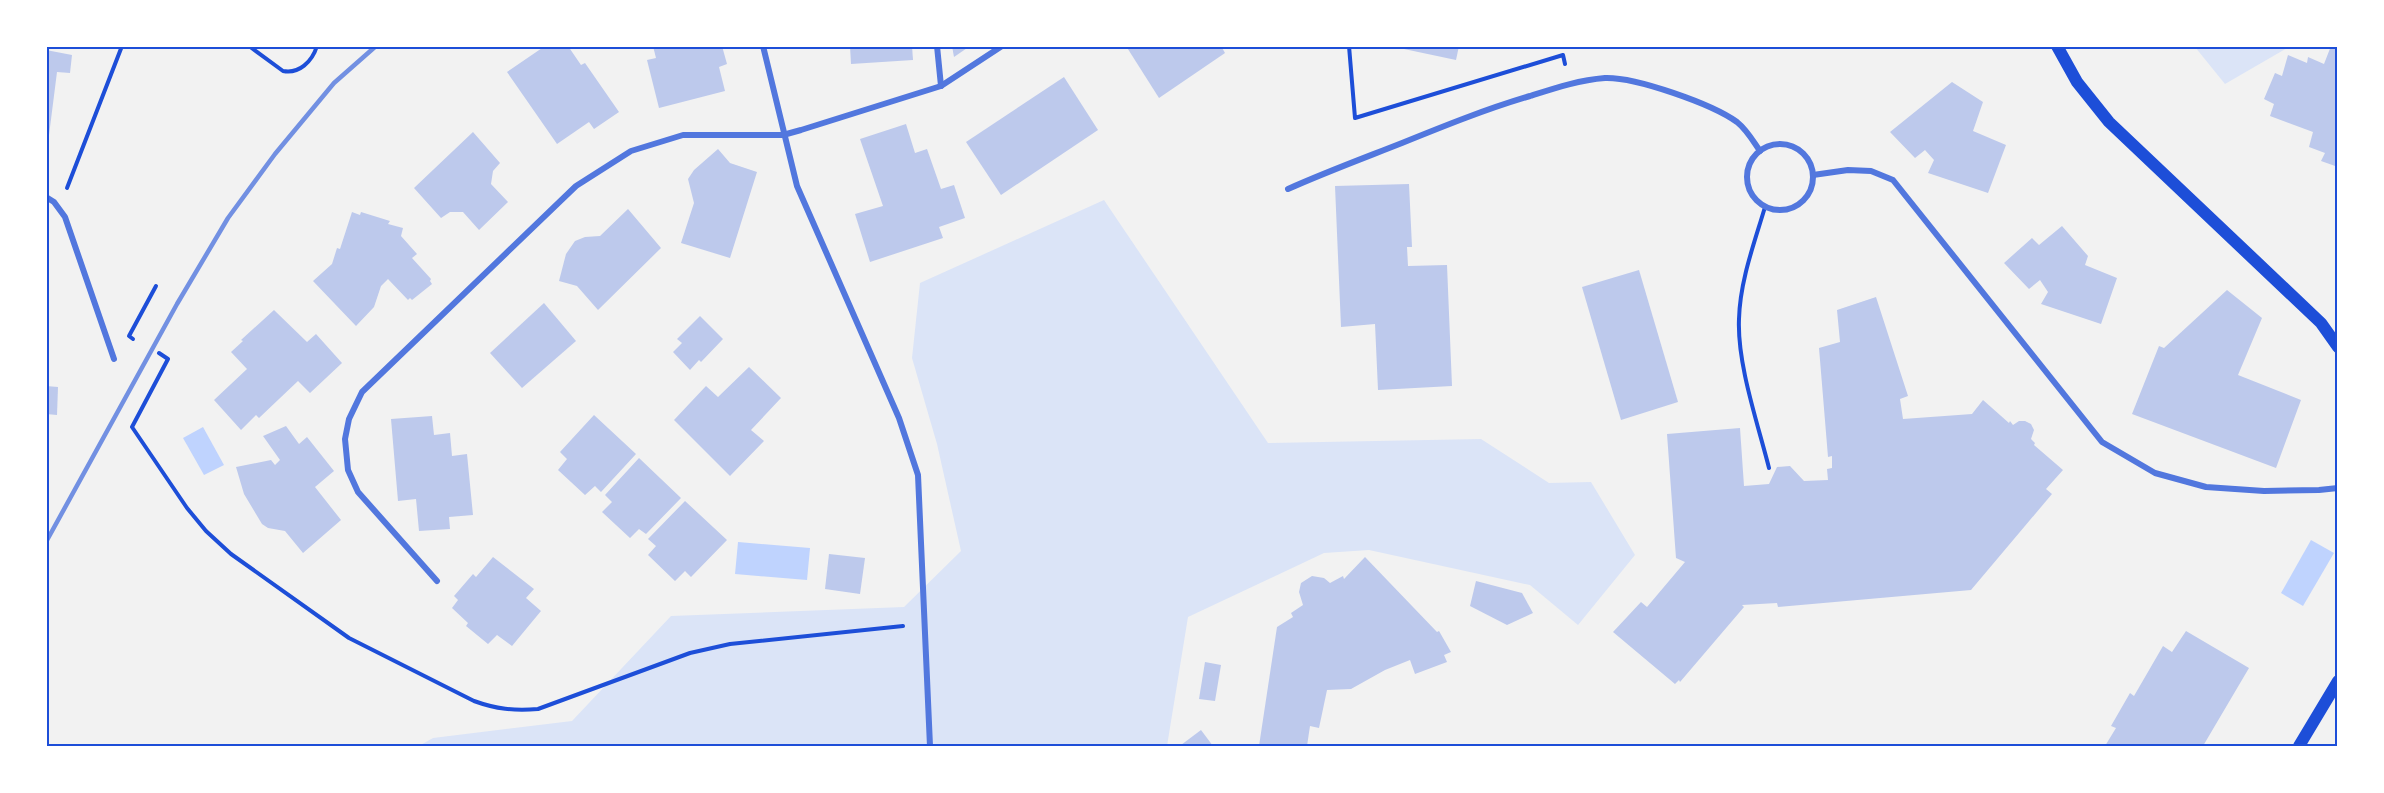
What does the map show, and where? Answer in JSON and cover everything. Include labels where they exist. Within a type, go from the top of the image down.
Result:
[{"type":"main road","points":[[2058,46],[2077,82],[2109,122],[2321,323],[2337,347]]},
{"type":"main road","points":[[2299,747],[2337,681]]},
{"type":"street","points":[[763,46],[796,186],[899,418],[918,476],[930,747]]},
{"type":"street","points":[[938,46],[941,86]]},
{"type":"street","points":[[437,581],[358,492],[348,470],[345,439],[349,419],[362,392],[576,186],[631,152],[683,135],[783,135],[941,86],[1002,46]]},
{"type":"street","points":[[1288,189],[1328,171],[1478,113],[1570,83],[1605,78],[1630,80],[1656,87],[1726,115],[1739,123],[1760,151]]},
{"type":"street","points":[[1779,144],[1788,145],[1806,156],[1813,175],[1807,196],[1799,204],[1789,209],[1778,210],[1765,207],[1751,194],[1747,185],[1748,167],[1760,151],[1779,144]]},
{"type":"street","points":[[1813,175],[1848,170],[1871,171],[1893,180],[2102,442],[2155,472],[2206,487],[2264,491],[2337,488]]},
{"type":"street","points":[[46,197],[54,202],[65,217],[114,359]]},
{"type":"path","points":[[54,202],[70,182],[122,46]]},
{"type":"path","points":[[249,46],[283,71],[289,72],[303,67],[317,46]]},
{"type":"path","points":[[1349,46],[1355,118],[1563,55],[1566,67]]},
{"type":"path","points":[[1765,207],[1741,293],[1738,321],[1745,370],[1769,468]]},
{"type":"path","points":[[133,339],[129,336],[156,286]]},
{"type":"path","points":[[159,353],[168,359],[132,427],[206,531],[231,554],[349,638],[446,688],[495,708],[517,711],[538,709],[690,654],[730,644],[925,624]]},
{"type":"shaded area","points":[[2195,47],[2289,47],[2225,84]]},
{"type":"shaded area","points":[[1104,200],[1268,443],[1481,439],[1549,483],[1591,482],[1635,555],[1578,625],[1530,585],[1369,550],[1324,553],[1188,617],[1167,746],[419,746],[433,738],[572,721],[671,616],[904,607],[961,551],[937,444],[912,358],[920,283]]},
{"type":"water","points":[[203,427],[224,465],[204,475],[183,438]]},
{"type":"water","points":[[2311,540],[2334,553],[2303,606],[2281,593]]},
{"type":"water","points":[[738,542],[810,548],[807,580],[735,574]]},
{"type":"building","points":[[545,46],[568,46],[581,65],[585,63],[619,112],[594,129],[589,122],[557,144],[507,72]]},
{"type":"building","points":[[653,46],[722,46],[727,64],[719,67],[725,91],[659,108],[647,60],[656,58]]},
{"type":"building","points":[[850,46],[912,46],[913,60],[851,64]]},
{"type":"building","points":[[952,46],[970,46],[954,57]]},
{"type":"building","points":[[1126,46],[1221,46],[1225,53],[1159,98]]},
{"type":"building","points":[[1405,46],[1459,46],[1456,60],[1404,49]]},
{"type":"building","points":[[2331,46],[2338,47],[2338,167],[2321,161],[2325,153],[2309,147],[2313,132],[2270,116],[2274,104],[2264,99],[2275,73],[2282,76],[2288,55],[2307,63],[2308,57],[2324,64]]},
{"type":"building","points":[[46,50],[72,55],[70,73],[57,72],[48,143]]},
{"type":"building","points":[[1064,77],[1098,130],[1001,195],[966,142]]},
{"type":"building","points":[[1952,82],[1983,102],[1973,131],[2006,145],[1988,193],[1928,173],[1934,160],[1925,150],[1915,158],[1890,132]]},
{"type":"building","points":[[906,124],[915,153],[927,149],[941,189],[954,185],[965,218],[939,227],[943,238],[870,262],[855,214],[883,206],[860,139]]},
{"type":"building","points":[[473,132],[500,163],[493,171],[491,184],[508,202],[479,230],[463,212],[450,212],[441,218],[414,188]]},
{"type":"building","points":[[718,149],[730,163],[757,172],[730,258],[681,243],[694,203],[688,179],[694,170]]},
{"type":"building","points":[[1409,184],[1412,247],[1407,247],[1408,266],[1447,265],[1452,386],[1378,390],[1375,324],[1341,327],[1335,186]]},
{"type":"building","points":[[628,209],[661,248],[598,310],[577,286],[559,281],[566,254],[575,241],[585,237],[600,236]]},
{"type":"building","points":[[352,212],[360,215],[361,212],[390,221],[388,224],[403,228],[401,236],[417,254],[412,258],[431,279],[432,284],[412,300],[410,298],[408,300],[388,279],[381,286],[374,307],[356,326],[313,281],[332,264],[337,248],[340,249]]},
{"type":"building","points":[[2062,226],[2088,256],[2085,265],[2117,278],[2101,324],[2041,304],[2048,292],[2040,280],[2029,289],[2004,263],[2032,238],[2039,245]]},
{"type":"building","points":[[1639,270],[1678,402],[1621,420],[1582,287]]},
{"type":"building","points":[[2227,290],[2262,318],[2238,375],[2301,400],[2276,468],[2132,414],[2159,346],[2164,348]]},
{"type":"building","points":[[1876,297],[1908,396],[1900,399],[1903,419],[1972,414],[1983,400],[2013,425],[2019,421],[2031,424],[2034,430],[2031,439],[2034,445],[2063,470],[2046,489],[2052,494],[1971,590],[1778,607],[1777,603],[1742,605],[1744,607],[1680,682],[1679,680],[1675,684],[1613,632],[1641,602],[1647,607],[1685,562],[1676,558],[1667,434],[1740,428],[1744,486],[1769,484],[1777,467],[1790,466],[1804,481],[1828,480],[1827,469],[1832,468],[1832,456],[1828,457],[1819,348],[1840,342],[1837,310]]},
{"type":"building","points":[[544,303],[576,341],[522,388],[490,353]]},
{"type":"building","points":[[274,310],[307,342],[316,334],[342,363],[310,393],[298,381],[259,418],[256,415],[241,430],[214,400],[247,369],[231,352]]},
{"type":"building","points":[[700,316],[723,339],[690,370],[673,352],[682,343],[677,339]]},
{"type":"building","points":[[749,367],[781,398],[751,430],[764,441],[730,476],[674,420],[706,386],[718,397]]},
{"type":"building","points":[[46,386],[58,387],[57,415],[46,414]]},
{"type":"building","points":[[594,415],[636,454],[601,492],[595,486],[585,495],[558,470],[567,459],[560,452]]},
{"type":"building","points":[[432,416],[434,435],[450,433],[452,456],[467,454],[473,515],[449,517],[450,529],[419,531],[416,499],[398,501],[391,419]]},
{"type":"building","points":[[286,426],[299,444],[307,437],[334,471],[315,487],[341,520],[303,553],[285,531],[268,528],[262,524],[244,494],[236,467],[271,460],[275,465],[280,460],[263,436]]},
{"type":"building","points":[[639,458],[681,498],[646,534],[639,529],[630,538],[602,512],[612,502],[605,495]]},
{"type":"building","points":[[685,501],[727,540],[691,577],[685,571],[675,581],[648,555],[656,546],[648,539]]},
{"type":"building","points":[[829,554],[865,558],[860,594],[825,589]]},
{"type":"building","points":[[493,557],[534,589],[526,598],[541,611],[512,646],[497,635],[488,644],[466,626],[468,623],[452,608],[458,600],[454,596],[473,574],[476,577]]},
{"type":"building","points":[[1365,557],[1437,632],[1439,631],[1451,652],[1444,655],[1447,662],[1415,674],[1410,660],[1385,670],[1351,689],[1327,690],[1319,728],[1310,726],[1307,746],[1259,746],[1277,627],[1293,617],[1291,613],[1303,605],[1299,592],[1301,583],[1312,576],[1324,578],[1330,583],[1343,576],[1344,579]]},
{"type":"building","points":[[1476,581],[1522,593],[1533,613],[1507,625],[1470,606]]},
{"type":"building","points":[[2186,631],[2249,668],[2203,746],[2105,746],[2116,728],[2111,726],[2130,693],[2134,696],[2163,646],[2172,652]]},
{"type":"building","points":[[1205,662],[1221,665],[1215,701],[1199,699]]},
{"type":"building","points":[[1201,730],[1213,746],[1181,745]]},
{"type":"railway","points":[[46,542],[177,304],[228,218],[275,154],[334,83],[376,46]]}]
